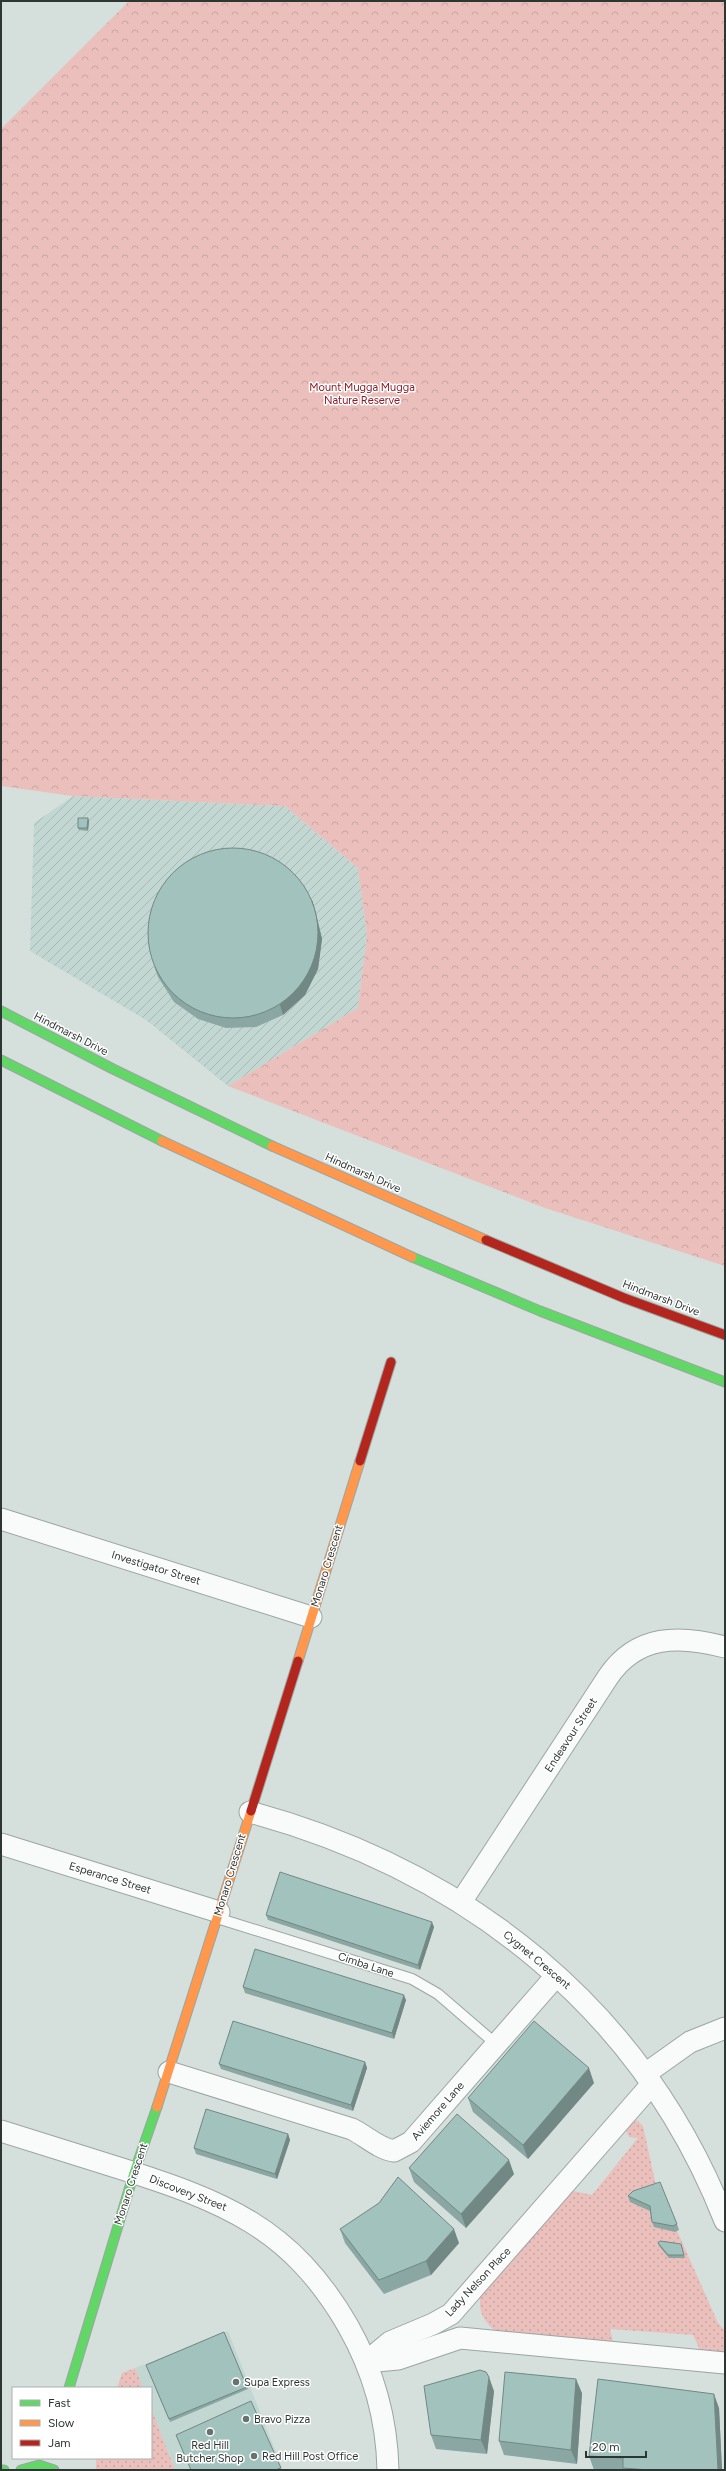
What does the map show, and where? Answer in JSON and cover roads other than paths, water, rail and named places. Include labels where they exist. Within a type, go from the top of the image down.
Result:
[{"type":"main road","name":"Hindmarsh Drive","points":[[1,1011],[129,1077],[365,1188],[546,1265],[725,1335]]},
{"type":"main road","points":[[1,1060],[145,1134],[352,1230],[531,1307],[725,1382]]},
{"type":"main road","name":"Monaro Crescent","points":[[69,2387],[134,2173],[169,2072],[391,1362]]},
{"type":"main road","points":[[28,2465],[43,2465],[54,2470]]},
{"type":"street","name":"Investigator Street","points":[[1,1519],[311,1616]]},
{"type":"street","name":"Endeavour Street","points":[[461,1902],[618,1664],[639,1649],[671,1639],[688,1639],[725,1647]]},
{"type":"street","name":"Cygnet Crescent","points":[[250,1812],[304,1827],[338,1840],[406,1870],[461,1902],[509,1936],[556,1976],[604,2022],[648,2079],[692,2149],[725,2221]]},
{"type":"street","name":"Esperance Street","points":[[1,1844],[218,1915]]},
{"type":"street","name":"Aviemore Lane","points":[[169,2072],[352,2129],[366,2136],[380,2147],[394,2151],[411,2142],[556,1976]]},
{"type":"street","name":"Lady Nelson Place","points":[[366,2362],[390,2342],[433,2324],[451,2314],[648,2079],[690,2042],[725,2028]]},
{"type":"street","name":"Discovery Street","points":[[1,2131],[134,2173],[214,2201],[246,2219],[280,2242],[307,2268],[333,2300],[366,2362],[381,2409],[388,2470]]},
{"type":"street","points":[[366,2362],[398,2359],[460,2338],[725,2363]]},
{"type":"street","points":[[59,2470],[60,2459]]},
{"type":"lane","name":"Cimba Lane","points":[[218,1915],[412,1979],[438,1994],[496,2044]]},
{"type":"place","name":"Supa Express","points":[[236,2382]]},
{"type":"place","name":"Bravo Pizza","points":[[246,2419]]},
{"type":"place","name":"Red Hill Butcher Shop","points":[[210,2432]]},
{"type":"place","name":"Red Hill Post Office","points":[[254,2456]]},
{"type":"park label","name":"Mount Mugga Mugga Nature Reserve","points":[[362,393]]}]
